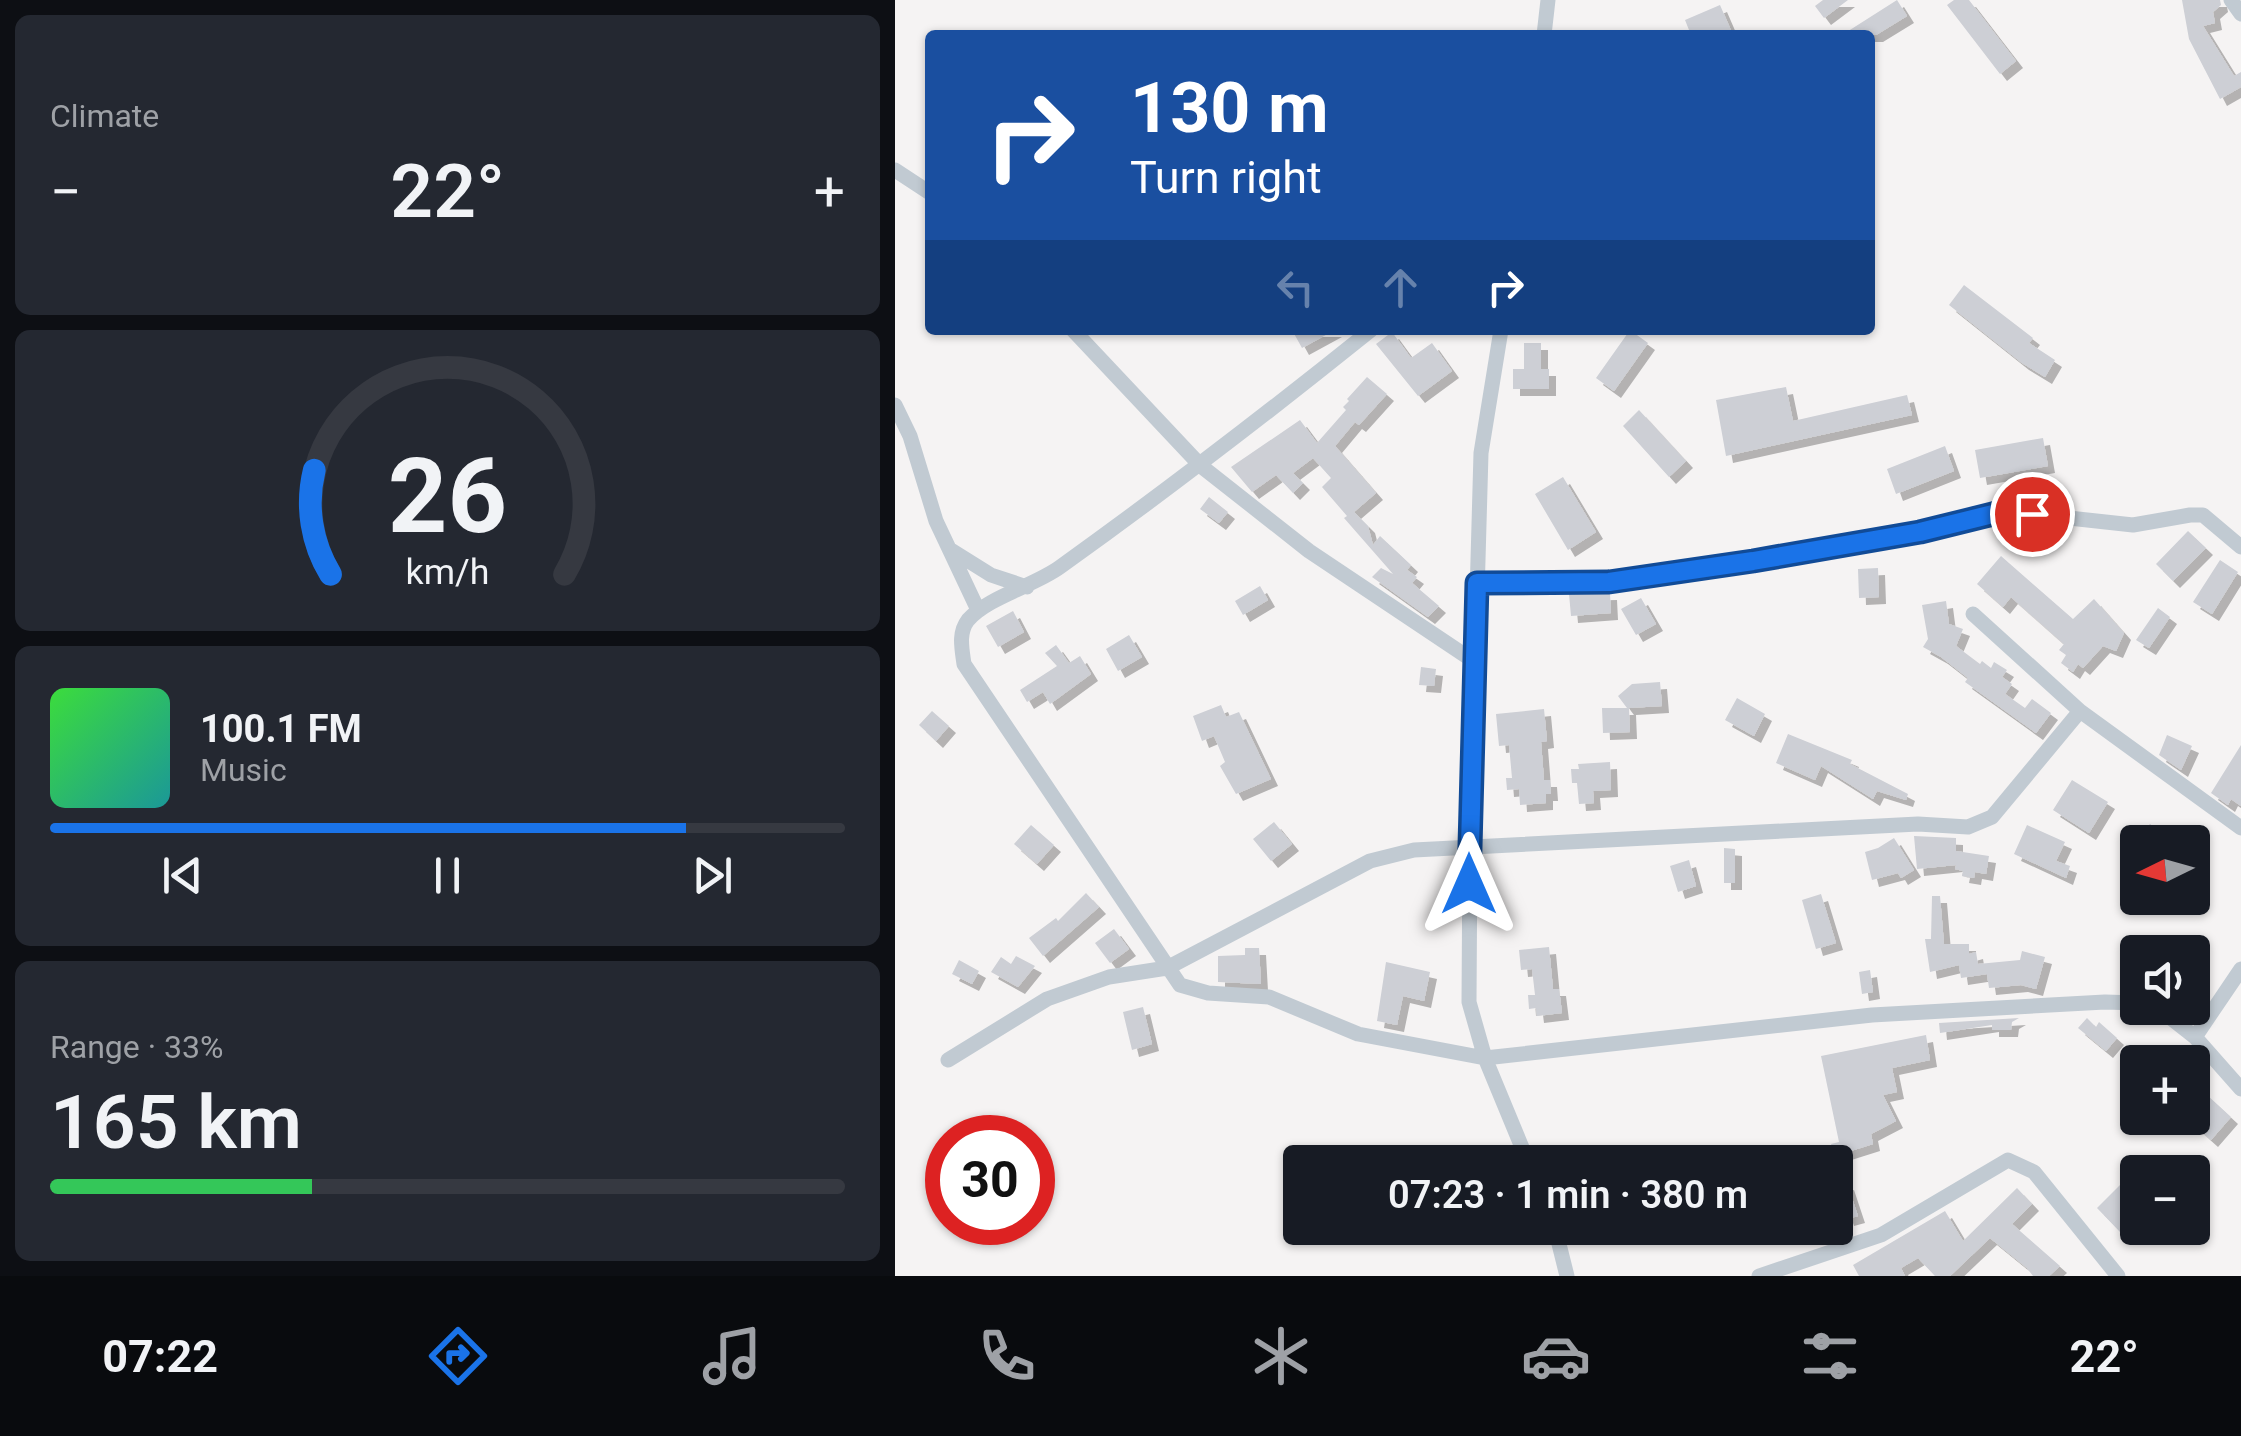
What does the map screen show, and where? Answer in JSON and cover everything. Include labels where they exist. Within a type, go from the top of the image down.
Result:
[{"type":"street","points":[[1544,30],[1548,0]]},
{"type":"street","points":[[2231,0],[2241,14]]},
{"type":"street","points":[[895,170],[925,189]]},
{"type":"street","points":[[1078,335],[1201,466],[1309,551],[1475,662]]},
{"type":"street","points":[[1365,335],[1201,466],[1041,581],[978,610],[964,624],[964,664],[1167,968],[1186,989],[1269,998],[1358,1034],[1485,1058],[1871,1015],[2120,1002]]},
{"type":"street","points":[[1500,335],[1481,453],[1469,845],[1469,1002],[1485,1058],[1521,1145]]},
{"type":"street","points":[[895,404],[936,521],[978,610]]},
{"type":"street","points":[[1477,583],[1609,582],[1920,532],[2005,511],[2133,525],[2203,515],[2241,547]]},
{"type":"street","points":[[951,550],[991,575],[1027,587]]},
{"type":"street","points":[[1973,614],[2080,711],[2241,828]]},
{"type":"street","points":[[948,1060],[1047,1000],[1109,977],[1167,968],[1369,861],[1414,850],[1918,824],[1968,827],[1993,817],[2080,711]]},
{"type":"street","points":[[2195,1037],[2241,969]]},
{"type":"street","points":[[2180,1025],[2241,1089]]},
{"type":"street","points":[[1759,1276],[1881,1234],[2009,1160],[2034,1172],[2118,1276]]},
{"type":"street","points":[[1559,1245],[1567,1276]]},
{"type":"building","points":[[1823,0],[1848,0],[1824,18],[1815,6]]},
{"type":"building","points":[[1897,0],[1907,16],[1876,35],[1875,30],[1850,30]]},
{"type":"building","points":[[1954,0],[1969,0],[2016,61],[2000,74],[1947,5]]},
{"type":"building","points":[[2182,0],[2220,0],[2221,5],[2213,12],[2215,23],[2203,26],[2234,76],[2241,72],[2241,87],[2220,99],[2189,39]]},
{"type":"building","points":[[1720,5],[1731,30],[1689,30],[1685,20]]},
{"type":"building","points":[[1964,285],[2033,338],[2029,343],[2055,360],[2045,377],[1949,305]]},
{"type":"building","points":[[1295,335],[1326,335],[1302,348]]},
{"type":"building","points":[[1394,335],[1411,358],[1432,343],[1452,371],[1418,396],[1376,344]]},
{"type":"building","points":[[1626,335],[1637,335],[1648,343],[1614,391],[1596,378]]},
{"type":"building","points":[[1524,343],[1541,343],[1541,369],[1549,369],[1549,389],[1513,389],[1513,369],[1524,369]]},
{"type":"building","points":[[1367,377],[1387,394],[1335,446],[1376,493],[1354,512],[1368,526],[1373,545],[1380,536],[1411,565],[1407,570],[1417,577],[1412,583],[1439,606],[1428,617],[1372,577],[1381,568],[1393,574],[1322,487],[1331,478],[1313,458],[1293,473],[1303,483],[1293,493],[1276,475],[1252,492],[1231,467],[1300,420],[1317,443],[1346,410],[1343,407],[1347,399]]},
{"type":"building","points":[[1786,387],[1793,421],[1907,395],[1912,415],[1726,456],[1716,400]]},
{"type":"building","points":[[1639,410],[1686,461],[1669,477],[1623,426]]},
{"type":"building","points":[[2043,438],[2048,466],[1980,478],[1975,450]]},
{"type":"building","points":[[1945,446],[1954,471],[1896,494],[1887,469]]},
{"type":"building","points":[[1563,477],[1596,532],[1568,550],[1535,494]]},
{"type":"building","points":[[1209,497],[1228,512],[1219,523],[1200,509]]},
{"type":"building","points":[[2188,531],[2206,548],[2173,581],[2156,564]]},
{"type":"building","points":[[2001,556],[2073,619],[2094,599],[2124,633],[2116,651],[2103,646],[2083,668],[2078,664],[2073,672],[2061,663],[2066,655],[2059,650],[2064,644],[2011,597],[2003,607],[1977,584]]},
{"type":"building","points":[[2220,560],[2238,572],[2212,614],[2193,602]]},
{"type":"building","points":[[1878,568],[1879,597],[1859,598],[1858,569]]},
{"type":"building","points":[[1260,586],[1268,600],[1243,615],[1235,601]]},
{"type":"building","points":[[1610,593],[1611,613],[1571,616],[1569,594]]},
{"type":"building","points":[[1641,598],[1656,624],[1636,635],[1621,609]]},
{"type":"building","points":[[1946,601],[1949,624],[1963,629],[1956,646],[1980,664],[1982,661],[1991,668],[1994,662],[2007,670],[2002,677],[2012,684],[2005,694],[2025,708],[2032,699],[2051,713],[2036,733],[1923,647],[1928,639],[1922,605]]},
{"type":"building","points":[[2158,608],[2170,617],[2149,648],[2136,640]]},
{"type":"building","points":[[1013,611],[1024,632],[998,647],[986,626]]},
{"type":"building","points":[[1129,635],[1142,657],[1118,671],[1106,649]]},
{"type":"building","points":[[1056,645],[1069,663],[1080,656],[1091,674],[1050,704],[1043,692],[1027,702],[1020,690],[1057,666],[1045,653]]},
{"type":"building","points":[[1421,667],[1436,669],[1434,686],[1419,685]]},
{"type":"building","points":[[1660,682],[1662,706],[1629,708],[1630,732],[1603,733],[1602,708],[1627,708],[1618,696],[1632,684]]},
{"type":"building","points":[[1737,698],[1765,714],[1754,736],[1725,720]]},
{"type":"building","points":[[1221,705],[1226,717],[1239,712],[1271,779],[1236,794],[1220,766],[1225,762],[1214,736],[1202,741],[1193,716]]},
{"type":"building","points":[[1544,709],[1544,780],[1550,780],[1551,794],[1546,794],[1546,803],[1520,805],[1519,789],[1507,790],[1506,778],[1512,778],[1509,745],[1499,746],[1496,714]]},
{"type":"building","points":[[932,711],[949,726],[936,741],[919,725]]},
{"type":"building","points":[[1788,734],[1852,760],[1850,764],[1908,794],[1906,800],[1877,791],[1873,799],[1821,766],[1815,780],[1776,763]]},
{"type":"building","points":[[2167,735],[2192,746],[2181,770],[2159,755]]},
{"type":"building","points":[[2241,745],[2241,806],[2231,799],[2228,805],[2211,793]]},
{"type":"building","points":[[1610,762],[1611,790],[1593,791],[1594,803],[1579,804],[1571,769],[1579,769],[1578,764]]},
{"type":"building","points":[[2072,780],[2108,802],[2089,833],[2053,810]]},
{"type":"building","points":[[1274,822],[1292,844],[1271,861],[1253,839]]},
{"type":"building","points":[[1031,825],[1054,845],[1037,864],[1014,844]]},
{"type":"building","points":[[2027,825],[2065,842],[2056,861],[2070,866],[2066,878],[2014,854]]},
{"type":"building","points":[[1914,836],[1956,838],[1956,851],[1989,856],[1986,874],[1962,876],[1963,871],[1955,869],[1956,865],[1917,869]]},
{"type":"building","points":[[1894,838],[1914,870],[1901,878],[1898,873],[1872,880],[1865,852]]},
{"type":"building","points":[[1724,848],[1735,849],[1735,883],[1724,883]]},
{"type":"building","points":[[1689,860],[1696,886],[1678,892],[1670,866]]},
{"type":"building","points":[[1086,893],[1099,907],[1043,956],[1029,938],[1056,918],[1058,921]]},
{"type":"building","points":[[1821,894],[1836,943],[1816,949],[1802,900]]},
{"type":"building","points":[[1932,896],[1940,896],[1944,944],[1969,944],[1969,954],[1976,952],[1978,964],[2020,960],[2022,951],[2045,957],[2036,989],[2021,985],[1989,988],[1987,974],[1961,978],[1959,965],[1930,972],[1925,939],[1931,939]]},
{"type":"building","points":[[1114,929],[1129,949],[1110,963],[1095,943]]},
{"type":"building","points":[[1549,947],[1553,989],[1559,989],[1562,1013],[1537,1016],[1536,1008],[1529,1009],[1528,995],[1535,995],[1532,969],[1521,970],[1519,950]]},
{"type":"building","points":[[1245,948],[1259,948],[1261,984],[1218,982],[1218,956],[1245,955]]},
{"type":"building","points":[[1016,956],[1035,966],[1018,987],[991,972],[1001,957],[1011,964]]},
{"type":"building","points":[[959,960],[979,971],[972,984],[952,974]]},
{"type":"building","points":[[1386,962],[1430,972],[1424,1001],[1403,996],[1397,1025],[1377,1021]]},
{"type":"building","points":[[1870,970],[1873,992],[1862,994],[1859,972]]},
{"type":"building","points":[[1143,1007],[1152,1044],[1132,1050],[1123,1012]]},
{"type":"building","points":[[2019,1018],[2012,1022],[2011,1030],[1992,1030],[1992,1025],[1940,1033],[1939,1023]]},
{"type":"building","points":[[2087,1018],[2096,1027],[2099,1022],[2117,1038],[2106,1051],[2078,1028]]},
{"type":"building","points":[[1926,1035],[1930,1060],[1892,1068],[1897,1092],[1883,1095],[1896,1121],[1871,1134],[1873,1144],[1853,1150],[1853,1145],[1831,1145],[1839,1142],[1821,1056]]},
{"type":"building","points":[[2210,1098],[2231,1117],[2211,1140],[2205,1135],[2210,1135]]},
{"type":"building","points":[[2120,1185],[2120,1232],[2097,1208]]},
{"type":"building","points":[[2017,1188],[2032,1204],[2012,1224],[2060,1266],[2049,1276],[2033,1276],[1990,1238],[1950,1276],[1935,1276],[1918,1258],[1901,1268],[1905,1276],[1859,1276],[1853,1265],[1945,1211],[1963,1241]]},
{"type":"route","points":[[1469,884],[1477,583],[1609,582],[1920,532],[2005,511],[2032,514]]}]
